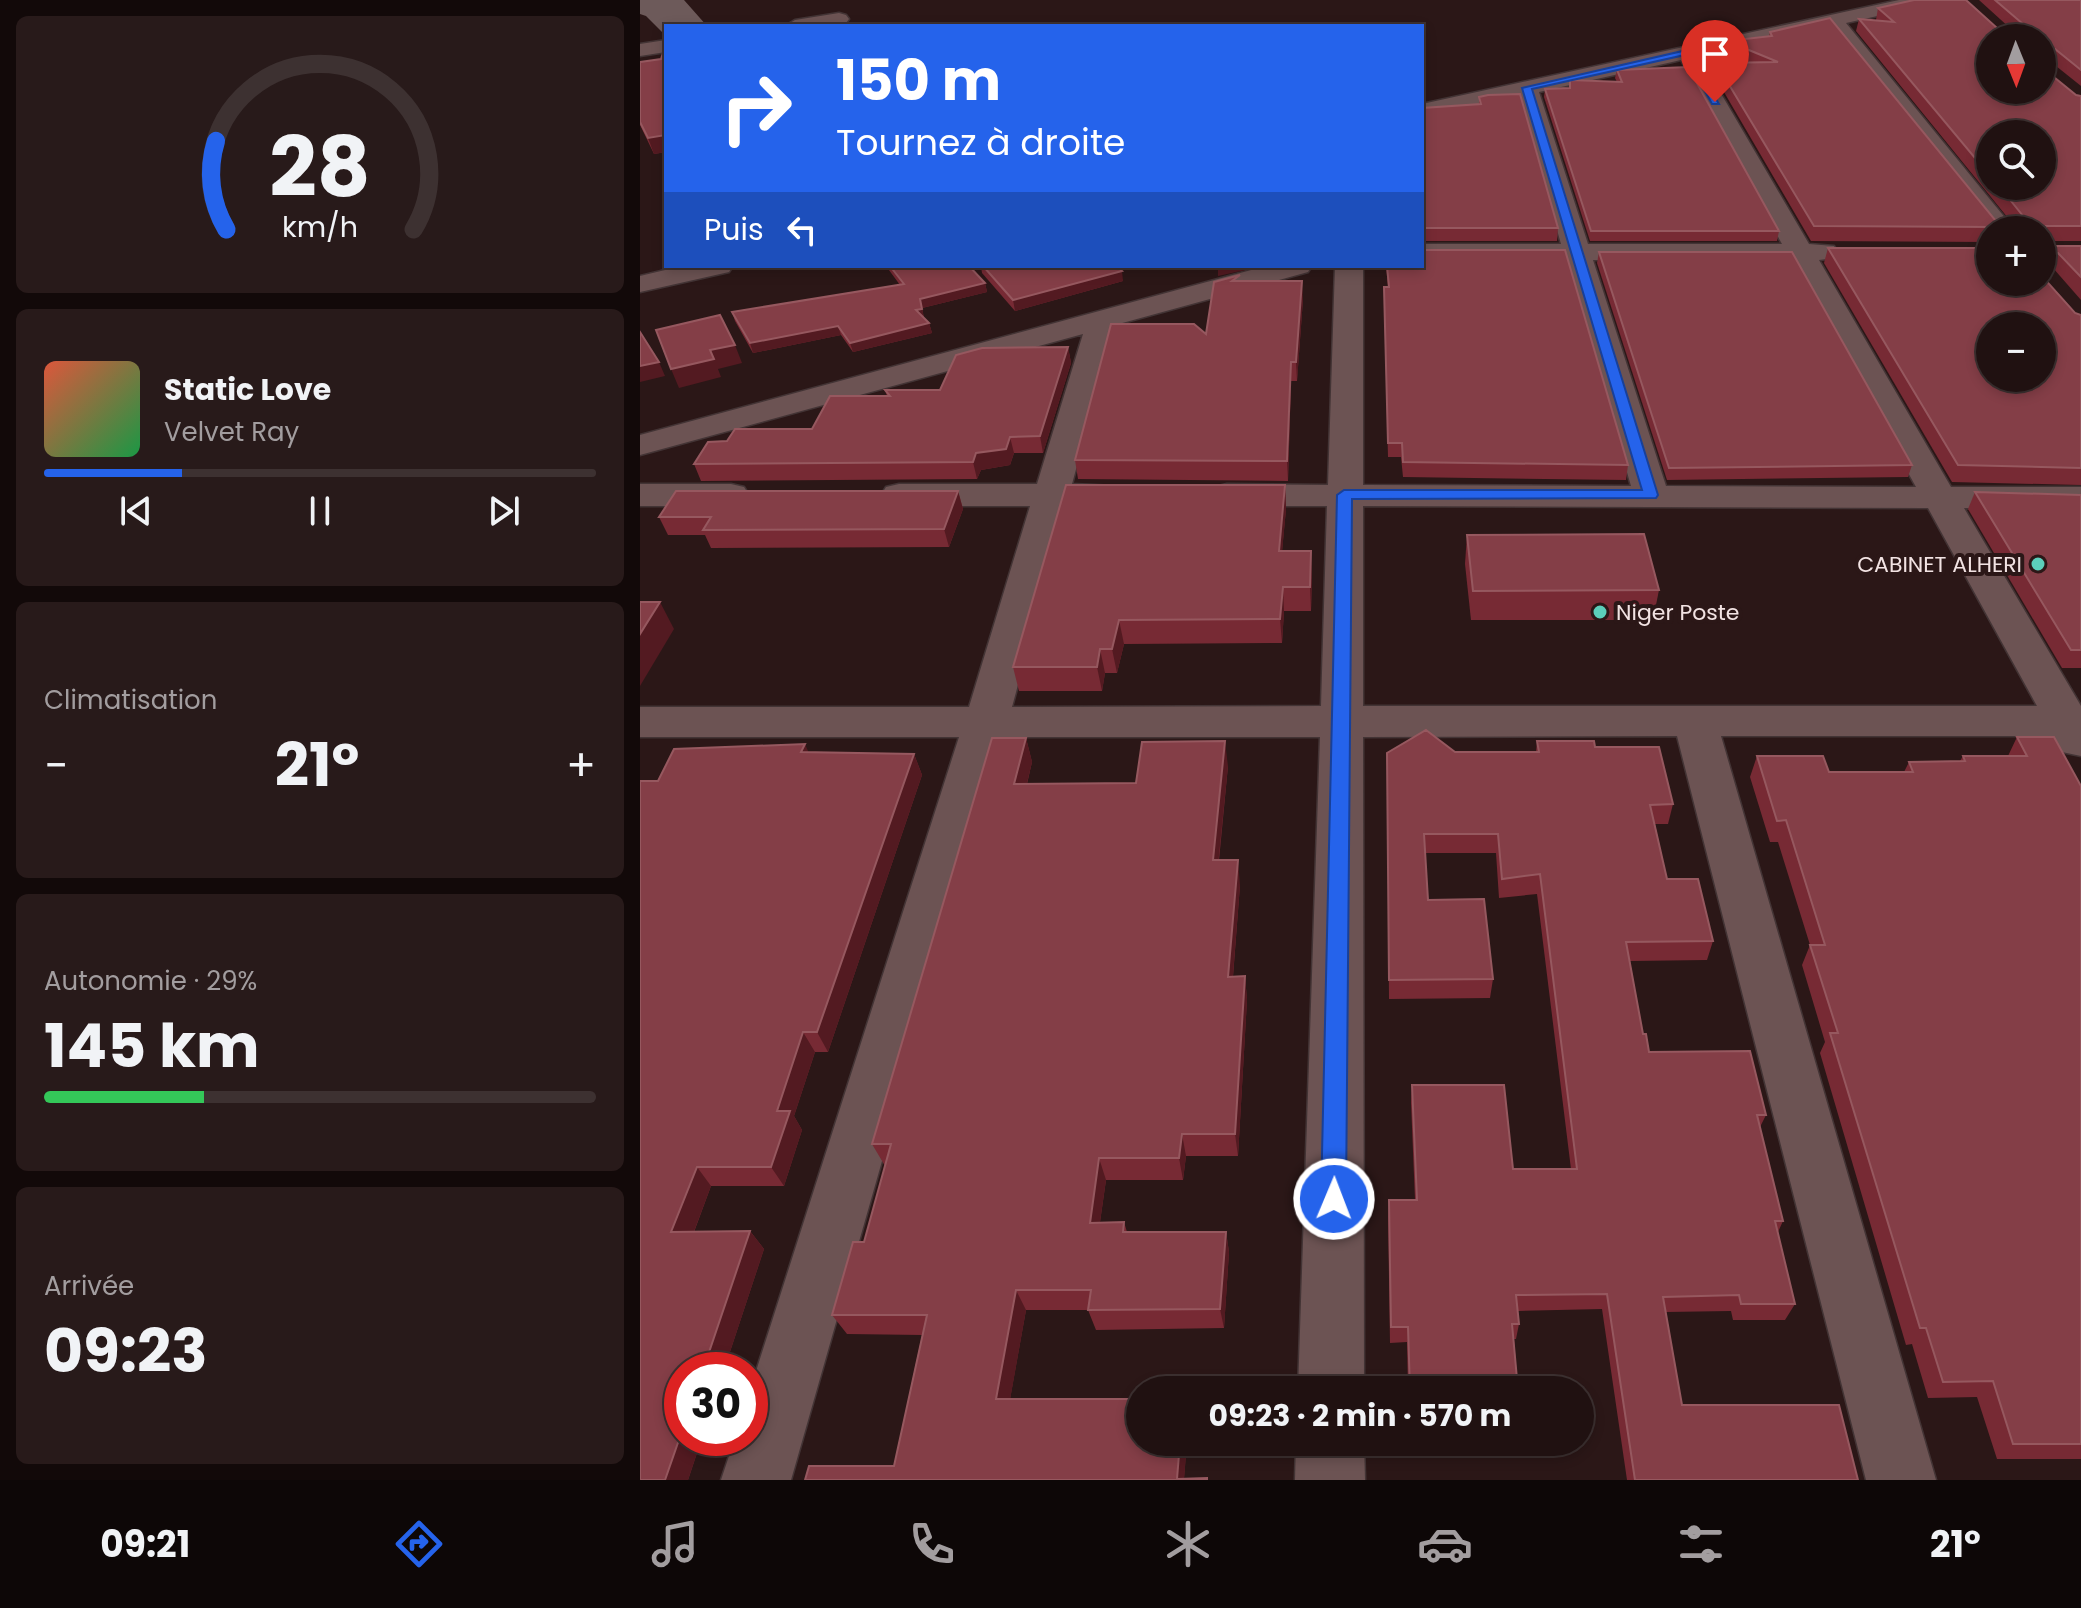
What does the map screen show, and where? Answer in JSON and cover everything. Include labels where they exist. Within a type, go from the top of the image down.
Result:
[{"type":"street","points":[[1424,111],[1924,0]]},
{"type":"street","points":[[808,24],[839,19]]},
{"type":"street","points":[[1833,20],[1991,216]]},
{"type":"street","points":[[1687,52],[2076,730]]},
{"type":"street","points":[[1527,88],[1651,495]]},
{"type":"street","points":[[1424,252],[1848,252]]},
{"type":"street","points":[[640,284],[710,268]]},
{"type":"street","points":[[640,445],[1291,268]]},
{"type":"street","points":[[1331,1376],[1349,268]]},
{"type":"street","points":[[756,1480],[986,721],[1102,320]]},
{"type":"street","points":[[640,495],[767,495]]},
{"type":"street","points":[[861,495],[1939,495],[2081,498]]},
{"type":"street","points":[[640,722],[1695,721],[2076,730]]},
{"type":"street","points":[[1695,721],[1901,1480]]},
{"type":"street","points":[[1330,1456],[1330,1480]]},
{"type":"building","points":[[1914,0],[1966,0],[1993,24],[1976,24],[1976,104],[2056,104],[2056,79],[2081,96],[2081,226],[2056,226],[2056,216],[2023,216],[2010,200],[2056,200],[2056,120],[1976,120],[1976,159],[1859,19],[1894,22],[1878,8]]},
{"type":"building","points":[[1995,0],[2081,0],[2081,70],[2056,50],[2056,24],[2023,24]]},
{"type":"building","points":[[1830,18],[1992,216],[1976,216],[1976,227],[1814,226],[1716,63],[1778,62],[1727,41],[1772,36],[1770,32]]},
{"type":"building","points":[[664,50],[664,135],[648,138],[640,122],[640,62],[661,59]]},
{"type":"building","points":[[1688,67],[1779,231],[1591,231],[1545,89],[1570,88],[1570,80],[1622,82],[1617,70]]},
{"type":"building","points":[[1520,94],[1558,228],[1424,228],[1424,108],[1481,104],[1479,97]]},
{"type":"building","points":[[2056,246],[2081,246],[2081,277],[2058,253]]},
{"type":"building","points":[[1828,248],[1976,248],[1976,296],[2056,296],[2056,292],[2075,313],[2081,315],[2081,468],[1958,465]]},
{"type":"building","points":[[1424,250],[1565,250],[1628,465],[1403,462],[1402,443],[1388,443],[1384,287],[1389,287],[1387,268],[1424,268]]},
{"type":"building","points":[[1599,252],[1792,252],[1912,465],[1669,468]]},
{"type":"building","points":[[892,268],[971,268],[985,283],[920,299],[922,309],[916,310],[929,323],[850,343],[838,326],[750,343],[732,312],[904,284]]},
{"type":"building","points":[[985,268],[1118,268],[1122,271],[1013,300]]},
{"type":"building","points":[[1240,275],[1232,281],[1302,281],[1296,362],[1291,362],[1287,461],[1075,460],[1111,324],[1194,324],[1206,334],[1214,282]]},
{"type":"building","points":[[720,315],[735,345],[710,350],[714,359],[671,369],[656,330]]},
{"type":"building","points":[[640,332],[659,362],[640,366]]},
{"type":"building","points":[[1068,347],[1040,436],[1010,437],[1006,449],[976,453],[973,462],[694,464],[708,442],[727,441],[735,429],[812,429],[830,396],[890,396],[885,390],[940,390],[956,355],[982,348]]},
{"type":"building","points":[[1066,485],[1285,485],[1279,551],[1311,551],[1310,587],[1283,587],[1280,619],[1119,620],[1112,649],[1100,649],[1097,667],[1013,667]]},
{"type":"building","points":[[676,491],[958,491],[944,529],[703,530],[711,517],[659,517]]},
{"type":"building","points":[[1975,492],[2081,495],[2081,650],[2071,650]]},
{"type":"building","points":[[1644,534],[1659,590],[1473,591],[1467,535]]},
{"type":"building","points":[[640,602],[660,602],[640,634]]},
{"type":"building","points":[[1426,730],[1455,752],[1539,752],[1537,741],[1594,741],[1595,747],[1659,747],[1673,804],[1650,805],[1667,879],[1698,879],[1713,941],[1626,942],[1643,1034],[1646,1034],[1649,1052],[1750,1051],[1766,1115],[1757,1115],[1783,1221],[1775,1221],[1795,1304],[1741,1304],[1739,1295],[1663,1297],[1682,1405],[1839,1405],[1858,1480],[1635,1480],[1607,1294],[1516,1295],[1519,1324],[1512,1324],[1517,1376],[1410,1376],[1408,1327],[1391,1327],[1389,1200],[1417,1200],[1412,1085],[1504,1085],[1513,1169],[1577,1169],[1540,874],[1502,879],[1498,834],[1424,834],[1428,900],[1484,899],[1493,979],[1389,980],[1387,753]]},
{"type":"building","points":[[2017,737],[2054,737],[2081,786],[2081,1444],[2013,1444],[1993,1381],[1943,1382],[1926,1328],[1920,1328],[1830,1033],[1838,1033],[1810,945],[1825,945],[1786,820],[1777,821],[1757,756],[1823,756],[1829,772],[1913,772],[1909,762],[1965,761],[1963,756],[2027,756]]},
{"type":"building","points":[[992,738],[1026,738],[1014,784],[1136,783],[1142,742],[1225,741],[1213,860],[1238,860],[1228,977],[1245,976],[1235,1134],[1182,1134],[1179,1158],[1099,1158],[1090,1223],[1124,1222],[1123,1232],[1226,1232],[1220,1309],[1088,1310],[1091,1290],[1016,1290],[996,1399],[1126,1399],[1126,1456],[1179,1456],[1177,1479],[1207,1480],[805,1480],[809,1466],[894,1466],[927,1315],[832,1315],[853,1242],[864,1242],[891,1144],[872,1144]]},
{"type":"building","points":[[805,744],[801,752],[914,754],[817,1032],[803,1032],[777,1111],[790,1111],[771,1167],[697,1167],[671,1232],[750,1231],[709,1352],[664,1352],[664,1456],[673,1456],[665,1480],[640,1480],[640,781],[658,781],[674,749]]},
{"type":"taxiway","points":[[640,0],[663,6],[681,24]]},
{"type":"place","name":"CABINET ALHERI","points":[[2038,564]]},
{"type":"place","name":"Niger Poste","points":[[1600,612]]},
{"type":"route","points":[[1334,1199],[1344,495],[1651,495],[1527,88],[1687,52],[1715,102]]}]
